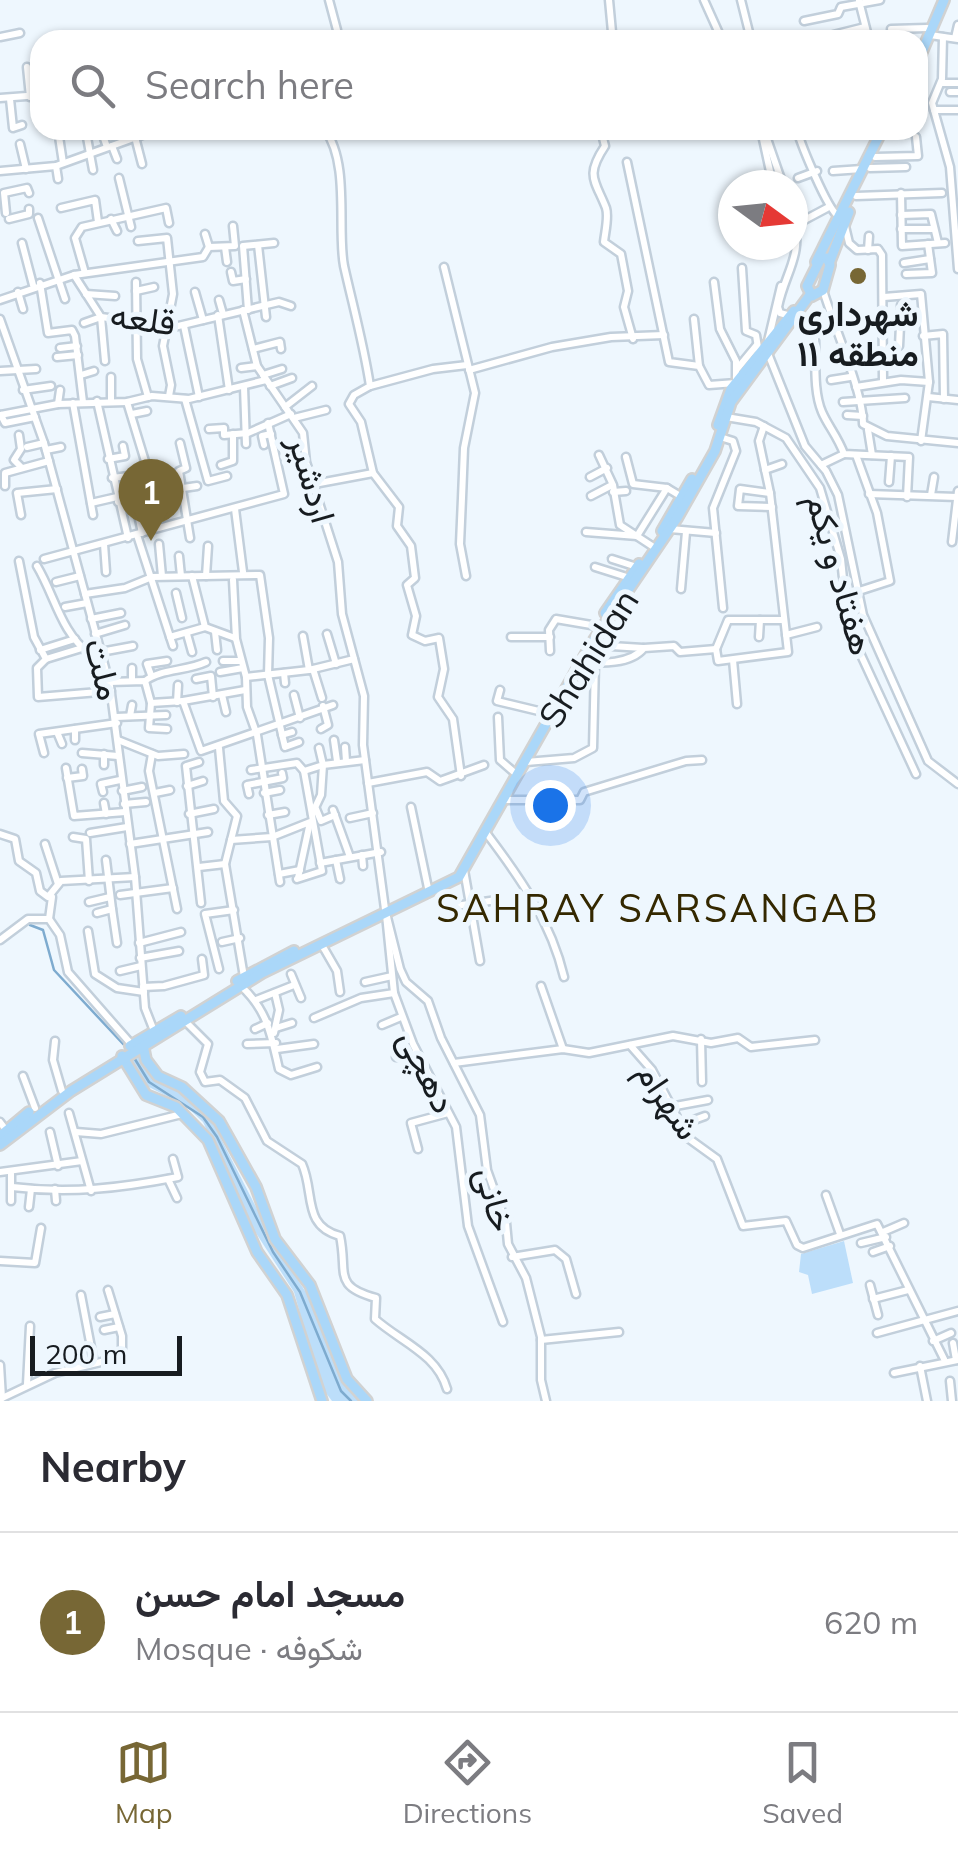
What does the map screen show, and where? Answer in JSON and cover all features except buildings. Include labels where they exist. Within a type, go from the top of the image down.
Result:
[{"type":"main road","points":[[928,31],[941,0]]},
{"type":"main road","points":[[880,140],[842,220],[823,290],[808,293],[816,262],[842,220],[856,196],[881,140]]},
{"type":"main road","points":[[816,262],[824,257],[830,260]]},
{"type":"main road","name":"Shahidan","points":[[155,1034],[243,981],[385,912],[456,872],[465,862],[597,626],[652,546],[712,447],[723,406],[736,384],[808,293]]},
{"type":"main road","name":"Shahidan","points":[[2,1129],[243,981],[443,887],[464,870],[582,661],[670,529],[720,437],[741,386],[808,293]]},
{"type":"main road","points":[[138,1045],[158,1076],[182,1087],[219,1122],[256,1187],[275,1239],[310,1285],[347,1379],[366,1401]]},
{"type":"main road","points":[[121,1055],[146,1096],[184,1113],[208,1140],[257,1252],[287,1296],[322,1401]]},
{"type":"main road","name":"Shahidan","points":[[0,1145],[20,1126],[121,1055]]},
{"type":"street","points":[[330,0],[337,30]]},
{"type":"street","points":[[609,0],[612,30]]},
{"type":"street","points":[[704,0],[718,30]]},
{"type":"street","points":[[740,0],[748,30]]},
{"type":"street","points":[[804,22],[860,2],[880,0]]},
{"type":"street","points":[[860,2],[865,30]]},
{"type":"street","points":[[928,31],[957,38],[958,25]]},
{"type":"street","points":[[850,30],[864,26]]},
{"type":"street","points":[[891,29],[910,30]]},
{"type":"street","points":[[0,37],[20,32]]},
{"type":"street","points":[[943,36],[941,83],[932,103],[953,169],[958,269]]},
{"type":"street","points":[[0,98],[30,96],[27,67]]},
{"type":"street","points":[[941,83],[958,83]]},
{"type":"street","points":[[10,100],[12,128],[22,125]]},
{"type":"street","points":[[934,110],[958,110]]},
{"type":"street","points":[[58,140],[58,179]]},
{"type":"street","points":[[88,140],[93,170]]},
{"type":"street","points":[[107,140],[117,159]]},
{"type":"street","points":[[0,171],[59,164],[127,140]]},
{"type":"street","points":[[136,140],[142,164]]},
{"type":"street","points":[[329,140],[336,158],[344,211],[344,264],[370,386]]},
{"type":"street","points":[[604,140],[605,146],[595,162],[592,178],[608,210],[604,242],[620,254],[628,291],[626,322],[632,339]]},
{"type":"street","points":[[764,140],[770,170]]},
{"type":"street","points":[[766,140],[777,170]]},
{"type":"street","points":[[802,140],[828,208],[842,220],[849,243],[857,250],[878,249],[882,256],[883,382]]},
{"type":"street","points":[[875,157],[918,156],[916,140]]},
{"type":"street","points":[[20,144],[26,169]]},
{"type":"street","points":[[626,162],[668,362],[699,366]]},
{"type":"street","points":[[834,171],[906,167]]},
{"type":"street","points":[[808,174],[817,171]]},
{"type":"street","points":[[130,227],[120,182],[131,184]]},
{"type":"street","points":[[881,196],[886,182]]},
{"type":"street","points":[[28,193],[28,188],[4,193],[7,217],[29,214],[29,208]]},
{"type":"street","points":[[856,196],[942,192]]},
{"type":"street","points":[[901,193],[901,215],[901,229],[902,246],[942,243],[931,214],[901,215]]},
{"type":"street","points":[[61,208],[95,200],[98,222]]},
{"type":"street","points":[[85,273],[76,238],[82,226],[166,208],[169,223]]},
{"type":"street","points":[[808,216],[828,208]]},
{"type":"street","points":[[38,218],[65,300]]},
{"type":"street","points":[[111,219],[117,231]]},
{"type":"street","name":"اردشیر","points":[[234,226],[246,279],[245,310],[258,366],[303,433],[338,562],[340,601],[364,696],[365,760],[381,852],[385,912]]},
{"type":"street","points":[[901,229],[934,229]]},
{"type":"street","points":[[74,275],[203,257],[209,247],[205,234]]},
{"type":"street","points":[[868,250],[869,236]]},
{"type":"street","points":[[138,240],[167,238],[173,294],[164,346],[172,385],[169,396]]},
{"type":"street","points":[[22,243],[37,284],[48,333],[72,330],[83,402]]},
{"type":"street","points":[[209,247],[274,243]]},
{"type":"street","points":[[258,244],[266,317]]},
{"type":"street","points":[[906,274],[932,273],[928,244]]},
{"type":"street","points":[[225,246],[228,262]]},
{"type":"street","points":[[908,260],[930,259]]},
{"type":"street","points":[[791,316],[780,313],[778,306],[792,260]]},
{"type":"street","points":[[444,267],[475,394],[462,498],[460,544],[466,576]]},
{"type":"street","points":[[742,268],[746,331],[756,334],[805,446],[821,464],[838,495],[863,615],[928,761],[958,784]]},
{"type":"street","points":[[231,272],[233,281],[246,279]]},
{"type":"street","name":"قلعه","points":[[0,300],[37,284],[74,275],[101,317],[184,326],[279,302],[291,306]]},
{"type":"street","points":[[736,370],[763,351],[776,295],[788,278]]},
{"type":"street","points":[[694,319],[699,366],[708,385],[736,384],[736,370],[720,329],[714,282]]},
{"type":"street","points":[[148,397],[138,358],[136,287],[154,286]]},
{"type":"street","points":[[823,290],[850,377],[864,399],[863,416],[872,455]]},
{"type":"street","points":[[18,292],[23,309]]},
{"type":"street","points":[[194,292],[203,320]]},
{"type":"street","points":[[85,294],[115,296]]},
{"type":"street","points":[[884,297],[921,294],[930,382],[921,441]]},
{"type":"street","points":[[219,300],[229,390]]},
{"type":"street","points":[[899,346],[901,305]]},
{"type":"street","points":[[831,316],[849,313]]},
{"type":"street","points":[[84,322],[101,317],[105,361]]},
{"type":"street","name":"ملت","points":[[0,318],[45,447],[110,686],[135,877],[143,989],[155,1034]]},
{"type":"street","points":[[884,323],[899,323]]},
{"type":"street","points":[[184,326],[199,397]]},
{"type":"street","points":[[924,336],[942,334],[944,398]]},
{"type":"street","points":[[461,776],[453,719],[438,697],[443,650],[439,638],[425,642],[412,635],[416,616],[407,585],[415,578],[411,546],[397,526],[399,507],[373,473],[361,422],[349,404],[354,395],[370,386],[432,369],[468,368],[611,336],[632,339],[664,335]]},
{"type":"street","points":[[815,339],[818,400],[823,417],[834,426],[844,454]]},
{"type":"street","points":[[253,349],[280,342],[281,349]]},
{"type":"street","points":[[0,349],[12,347]]},
{"type":"street","points":[[60,348],[77,350]]},
{"type":"street","points":[[57,357],[77,350]]},
{"type":"street","points":[[241,368],[258,366]]},
{"type":"street","points":[[0,371],[36,369]]},
{"type":"street","points":[[267,381],[282,369]]},
{"type":"street","points":[[81,374],[94,371]]},
{"type":"street","points":[[111,377],[112,400]]},
{"type":"street","points":[[831,380],[850,377]]},
{"type":"street","points":[[35,417],[5,423],[0,415],[58,404],[199,397],[292,378]]},
{"type":"street","points":[[856,386],[930,382]]},
{"type":"street","points":[[23,390],[51,386]]},
{"type":"street","points":[[290,413],[312,386]]},
{"type":"street","points":[[244,387],[246,444]]},
{"type":"street","points":[[58,404],[60,390]]},
{"type":"street","points":[[928,397],[958,400]]},
{"type":"street","points":[[186,398],[208,481],[227,476]]},
{"type":"street","points":[[844,402],[905,398]]},
{"type":"street","points":[[97,401],[128,538]]},
{"type":"street","points":[[127,402],[151,482]]},
{"type":"street","points":[[73,403],[93,515]]},
{"type":"street","points":[[132,414],[147,410]]},
{"type":"street","points":[[209,428],[224,428],[224,435],[248,433],[290,413],[326,410]]},
{"type":"street","points":[[847,415],[863,416]]},
{"type":"street","name":"هفتاد و یکم","points":[[726,417],[764,426],[786,438],[820,488],[840,559],[847,618],[857,650],[916,774]]},
{"type":"street","points":[[44,558],[284,494],[268,423]]},
{"type":"street","points":[[764,426],[759,441],[770,493],[788,652],[718,661],[716,650],[728,620],[784,620]]},
{"type":"street","points":[[867,428],[921,441],[958,443]]},
{"type":"street","points":[[221,464],[233,461],[233,434]]},
{"type":"street","points":[[264,445],[262,436],[271,434]]},
{"type":"street","points":[[19,436],[21,449],[14,460],[21,467]]},
{"type":"street","points":[[720,437],[733,441],[736,451],[714,508],[723,608]]},
{"type":"street","points":[[180,443],[186,468],[179,471],[191,520],[190,538]]},
{"type":"street","points":[[108,458],[125,456],[124,446]]},
{"type":"street","points":[[27,447],[61,447]]},
{"type":"street","points":[[821,464],[844,454],[910,457],[907,497]]},
{"type":"street","points":[[599,455],[613,489],[616,517],[652,546]]},
{"type":"street","points":[[856,455],[887,554],[890,581],[858,591]]},
{"type":"street","points":[[889,482],[891,456]]},
{"type":"street","points":[[626,457],[632,484],[667,488],[682,496]]},
{"type":"street","points":[[21,467],[49,461]]},
{"type":"street","points":[[766,470],[782,464]]},
{"type":"street","points":[[6,486],[5,473],[20,472],[21,467]]},
{"type":"street","points":[[590,476],[607,468]]},
{"type":"street","points":[[314,484],[373,473]]},
{"type":"street","points":[[91,503],[135,498],[130,476],[112,478]]},
{"type":"street","points":[[930,495],[934,476]]},
{"type":"street","points":[[183,488],[197,486]]},
{"type":"street","points":[[20,514],[17,494],[57,488]]},
{"type":"street","points":[[637,536],[667,488]]},
{"type":"street","points":[[591,496],[613,489],[626,491]]},
{"type":"street","points":[[770,493],[740,489],[738,506],[772,508]]},
{"type":"street","points":[[869,494],[957,494],[952,542]]},
{"type":"street","points":[[235,509],[243,572]]},
{"type":"street","points":[[754,509],[755,518]]},
{"type":"street","points":[[136,510],[173,646]]},
{"type":"street","points":[[670,529],[716,533]]},
{"type":"street","points":[[586,532],[637,536]]},
{"type":"street","points":[[681,589],[686,532]]},
{"type":"street","points":[[104,544],[106,572]]},
{"type":"street","points":[[160,544],[162,576]]},
{"type":"street","points":[[206,576],[208,546]]},
{"type":"street","points":[[179,556],[181,576]]},
{"type":"street","points":[[612,559],[637,568]]},
{"type":"street","points":[[19,561],[40,650],[46,659]]},
{"type":"street","points":[[38,566],[82,648],[90,654],[133,646]]},
{"type":"street","points":[[596,567],[630,578]]},
{"type":"street","points":[[131,572],[134,584]]},
{"type":"street","points":[[64,607],[152,576],[243,572],[260,575],[269,638],[268,675],[282,735],[286,747],[300,742]]},
{"type":"street","points":[[56,582],[80,576]]},
{"type":"street","points":[[192,576],[206,627],[236,639]]},
{"type":"street","points":[[233,580],[236,639],[246,678],[244,690],[250,722],[257,735],[280,878],[300,870]]},
{"type":"street","points":[[182,618],[177,598],[196,596]]},
{"type":"street","points":[[91,619],[120,613]]},
{"type":"street","points":[[847,618],[863,615]]},
{"type":"street","points":[[550,651],[556,619],[597,626]]},
{"type":"street","points":[[759,638],[760,620]]},
{"type":"street","points":[[96,634],[125,625]]},
{"type":"street","points":[[170,637],[206,627]]},
{"type":"street","points":[[786,635],[817,627]]},
{"type":"street","points":[[215,632],[217,650]]},
{"type":"street","points":[[187,634],[192,652]]},
{"type":"street","points":[[327,634],[336,664]]},
{"type":"street","points":[[303,636],[328,725]]},
{"type":"street","points":[[512,637],[550,636]]},
{"type":"street","points":[[40,650],[75,639]]},
{"type":"street","points":[[611,646],[674,646],[680,652],[716,650]]},
{"type":"street","points":[[82,648],[46,659],[36,668],[38,697],[66,696],[175,674],[206,662]]},
{"type":"street","points":[[582,661],[596,664],[638,656],[644,648]]},
{"type":"street","points":[[246,678],[311,670],[354,658]]},
{"type":"street","points":[[733,660],[737,704]]},
{"type":"street","points":[[166,661],[147,664],[149,728],[167,729]]},
{"type":"street","points":[[223,661],[243,664]]},
{"type":"street","points":[[220,672],[243,664]]},
{"type":"street","points":[[526,762],[574,758],[592,748],[596,664]]},
{"type":"street","points":[[132,668],[132,680]]},
{"type":"street","points":[[284,673],[285,684]]},
{"type":"street","points":[[196,679],[211,676],[213,697]]},
{"type":"street","points":[[178,685],[180,701],[201,751],[300,718],[322,702]]},
{"type":"street","points":[[151,703],[244,690]]},
{"type":"street","points":[[500,690],[498,700],[547,714]]},
{"type":"street","points":[[294,694],[300,718]]},
{"type":"street","points":[[222,695],[226,712]]},
{"type":"street","points":[[322,702],[333,705]]},
{"type":"street","points":[[130,716],[132,705]]},
{"type":"street","points":[[44,753],[40,734],[130,716],[166,715]]},
{"type":"street","points":[[498,718],[500,760],[515,773]]},
{"type":"street","points":[[75,729],[76,740]]},
{"type":"street","points":[[56,732],[62,744]]},
{"type":"street","points":[[282,735],[292,732]]},
{"type":"street","points":[[118,740],[169,758],[184,754]]},
{"type":"street","points":[[334,740],[342,761]]},
{"type":"street","points":[[342,761],[344,747]]},
{"type":"street","points":[[219,748],[224,801],[236,816],[224,864],[240,938],[243,981],[272,1028],[279,1069],[286,1075],[317,1067]]},
{"type":"street","points":[[307,758],[320,751],[323,765],[298,879],[336,860],[381,852]]},
{"type":"street","points":[[82,753],[118,756]]},
{"type":"street","points":[[104,754],[104,765]]},
{"type":"street","points":[[152,754],[150,771],[177,909]]},
{"type":"street","points":[[304,771],[342,761],[365,760]]},
{"type":"street","points":[[505,800],[580,800],[584,792],[686,760],[702,760]]},
{"type":"street","points":[[199,762],[186,766],[184,792],[199,867],[201,903]]},
{"type":"street","points":[[260,765],[297,763],[304,771],[321,867]]},
{"type":"street","points":[[368,783],[427,772],[440,781],[484,765]]},
{"type":"street","points":[[66,768],[74,816],[106,814],[146,802]]},
{"type":"street","points":[[67,778],[82,776],[82,769]]},
{"type":"street","points":[[249,794],[247,785],[284,778],[282,773]]},
{"type":"street","points":[[102,792],[101,784],[120,780]]},
{"type":"street","points":[[184,792],[203,781]]},
{"type":"street","points":[[122,791],[142,786]]},
{"type":"street","points":[[155,793],[170,790]]},
{"type":"street","points":[[264,793],[280,790]]},
{"type":"street","points":[[104,803],[106,814]]},
{"type":"street","points":[[411,807],[428,888]]},
{"type":"street","points":[[316,808],[321,821],[334,812],[350,858]]},
{"type":"street","points":[[189,814],[214,809]]},
{"type":"street","points":[[268,814],[284,812]]},
{"type":"street","points":[[350,818],[373,812]]},
{"type":"street","points":[[230,840],[272,837],[310,822]]},
{"type":"street","points":[[90,833],[127,827]]},
{"type":"street","points":[[130,844],[208,832]]},
{"type":"street","points":[[0,834],[15,839],[19,861],[36,873],[44,895],[52,896]]},
{"type":"street","points":[[486,834],[524,882],[535,909],[548,924],[564,977]]},
{"type":"street","points":[[72,837],[86,840],[89,881]]},
{"type":"street","points":[[45,844],[58,884],[49,919],[60,934],[68,972],[138,1045]]},
{"type":"street","points":[[362,855],[363,866]]},
{"type":"street","points":[[106,860],[117,943]]},
{"type":"street","points":[[336,860],[340,879]]},
{"type":"street","points":[[199,867],[224,864]]},
{"type":"street","points":[[464,870],[480,961]]},
{"type":"street","points":[[58,884],[135,877]]},
{"type":"street","points":[[120,895],[173,888]]},
{"type":"street","points":[[89,902],[110,896]]},
{"type":"street","points":[[456,906],[496,900]]},
{"type":"street","points":[[97,914],[112,909]]},
{"type":"street","points":[[219,969],[206,914],[234,910]]},
{"type":"street","name":"دهچی","points":[[385,912],[394,993],[417,1052],[456,1128],[474,1248],[488,1275],[503,1322]]},
{"type":"street","name":"خانی","points":[[385,912],[406,982],[428,1001],[480,1114],[487,1170],[512,1257],[526,1278],[542,1340],[541,1380],[546,1401]]},
{"type":"street","points":[[0,940],[28,919],[49,919]]},
{"type":"street","points":[[88,930],[95,974],[117,988],[164,986],[204,975],[202,959]]},
{"type":"street","points":[[140,944],[181,932]]},
{"type":"street","points":[[222,942],[240,938]]},
{"type":"street","points":[[322,945],[337,972],[340,992]]},
{"type":"street","points":[[120,971],[179,951]]},
{"type":"street","points":[[291,974],[301,998]]},
{"type":"street","points":[[365,982],[392,976]]},
{"type":"street","points":[[256,1000],[294,985]]},
{"type":"street","points":[[542,986],[563,1048]]},
{"type":"street","points":[[272,1028],[279,1010],[275,993]]},
{"type":"street","points":[[314,1018],[361,998],[394,993]]},
{"type":"street","points":[[382,1025],[401,1016]]},
{"type":"street","points":[[184,1020],[206,1037],[207,1052],[200,1072],[205,1082],[220,1080],[245,1098],[266,1141],[302,1164],[316,1222],[324,1232],[340,1236],[344,1282],[352,1291],[376,1298],[376,1318],[399,1341],[439,1366],[447,1389]]},
{"type":"street","points":[[255,1029],[292,1022]]},
{"type":"street","points":[[454,1062],[563,1048],[590,1054],[673,1036],[711,1043],[738,1038],[752,1047],[815,1040]]},
{"type":"street","points":[[701,1039],[702,1082]]},
{"type":"street","points":[[55,1041],[53,1060],[62,1091]]},
{"type":"street","points":[[247,1044],[314,1044]]},
{"type":"street","name":"شهرام","points":[[630,1046],[652,1070],[688,1138],[717,1159],[744,1226],[786,1222],[796,1245],[803,1248],[877,1224],[884,1234]]},
{"type":"street","points":[[396,1057],[417,1052]]},
{"type":"street","points":[[23,1076],[35,1108]]},
{"type":"street","points":[[670,1107],[708,1100]]},
{"type":"street","points":[[68,1113],[91,1191]]},
{"type":"street","points":[[76,1132],[101,1134],[184,1113]]},
{"type":"street","points":[[418,1150],[411,1123],[448,1113]]},
{"type":"street","points":[[680,1125],[705,1116]]},
{"type":"street","points":[[50,1132],[58,1166]]},
{"type":"street","points":[[12,1186],[91,1191],[168,1179],[178,1176],[173,1159]]},
{"type":"street","points":[[0,1172],[11,1174],[82,1161]]},
{"type":"street","points":[[11,1174],[11,1201]]},
{"type":"street","points":[[168,1179],[176,1198]]},
{"type":"street","points":[[29,1208],[31,1189]]},
{"type":"street","points":[[56,1189],[56,1201]]},
{"type":"street","points":[[826,1195],[840,1234]]},
{"type":"street","points":[[862,1243],[904,1223]]},
{"type":"street","points":[[0,1261],[35,1263],[41,1228]]},
{"type":"street","points":[[884,1234],[944,1360]]},
{"type":"street","points":[[873,1252],[890,1246]]},
{"type":"street","points":[[512,1257],[556,1250],[566,1259],[576,1294]]},
{"type":"street","points":[[870,1285],[878,1315]]},
{"type":"street","points":[[0,1365],[1,1398],[28,1384],[122,1357],[119,1327],[108,1290]]},
{"type":"street","points":[[873,1299],[908,1290]]},
{"type":"street","points":[[81,1295],[94,1364]]},
{"type":"street","points":[[876,1332],[958,1311]]},
{"type":"street","points":[[100,1317],[115,1314]]},
{"type":"street","points":[[28,1384],[30,1326]]},
{"type":"street","points":[[104,1330],[119,1327]]},
{"type":"street","points":[[542,1340],[618,1332]]},
{"type":"street","points":[[933,1340],[951,1333]]},
{"type":"street","points":[[894,1373],[957,1360],[953,1343]]},
{"type":"street","points":[[920,1366],[927,1401]]},
{"type":"street","points":[[950,1381],[952,1401]]},
{"type":"shaded area","points":[[139,1051],[152,1078],[180,1091],[213,1123],[278,1250],[311,1300],[352,1393],[363,1401],[332,1401],[320,1385],[294,1292],[254,1230],[203,1122],[186,1106],[147,1086],[130,1059]]},
{"type":"shaded area","points":[[844,1241],[853,1283],[812,1294],[808,1275],[799,1272],[801,1254]]},
{"type":"waterway","points":[[30,925],[43,930],[54,970],[125,1046]]},
{"type":"waterway","points":[[133,1056],[149,1082],[203,1117],[217,1137],[273,1252],[300,1292],[341,1391],[351,1401]]},
{"type":"place","name":"شهرداری منطقه ۱۱","points":[[858,276]]},
{"type":"place","name":"مسجد امام حسن","points":[[151,541]]},
{"type":"district","name":"SAHRAY SARSANGAB","points":[[658,908]]}]
